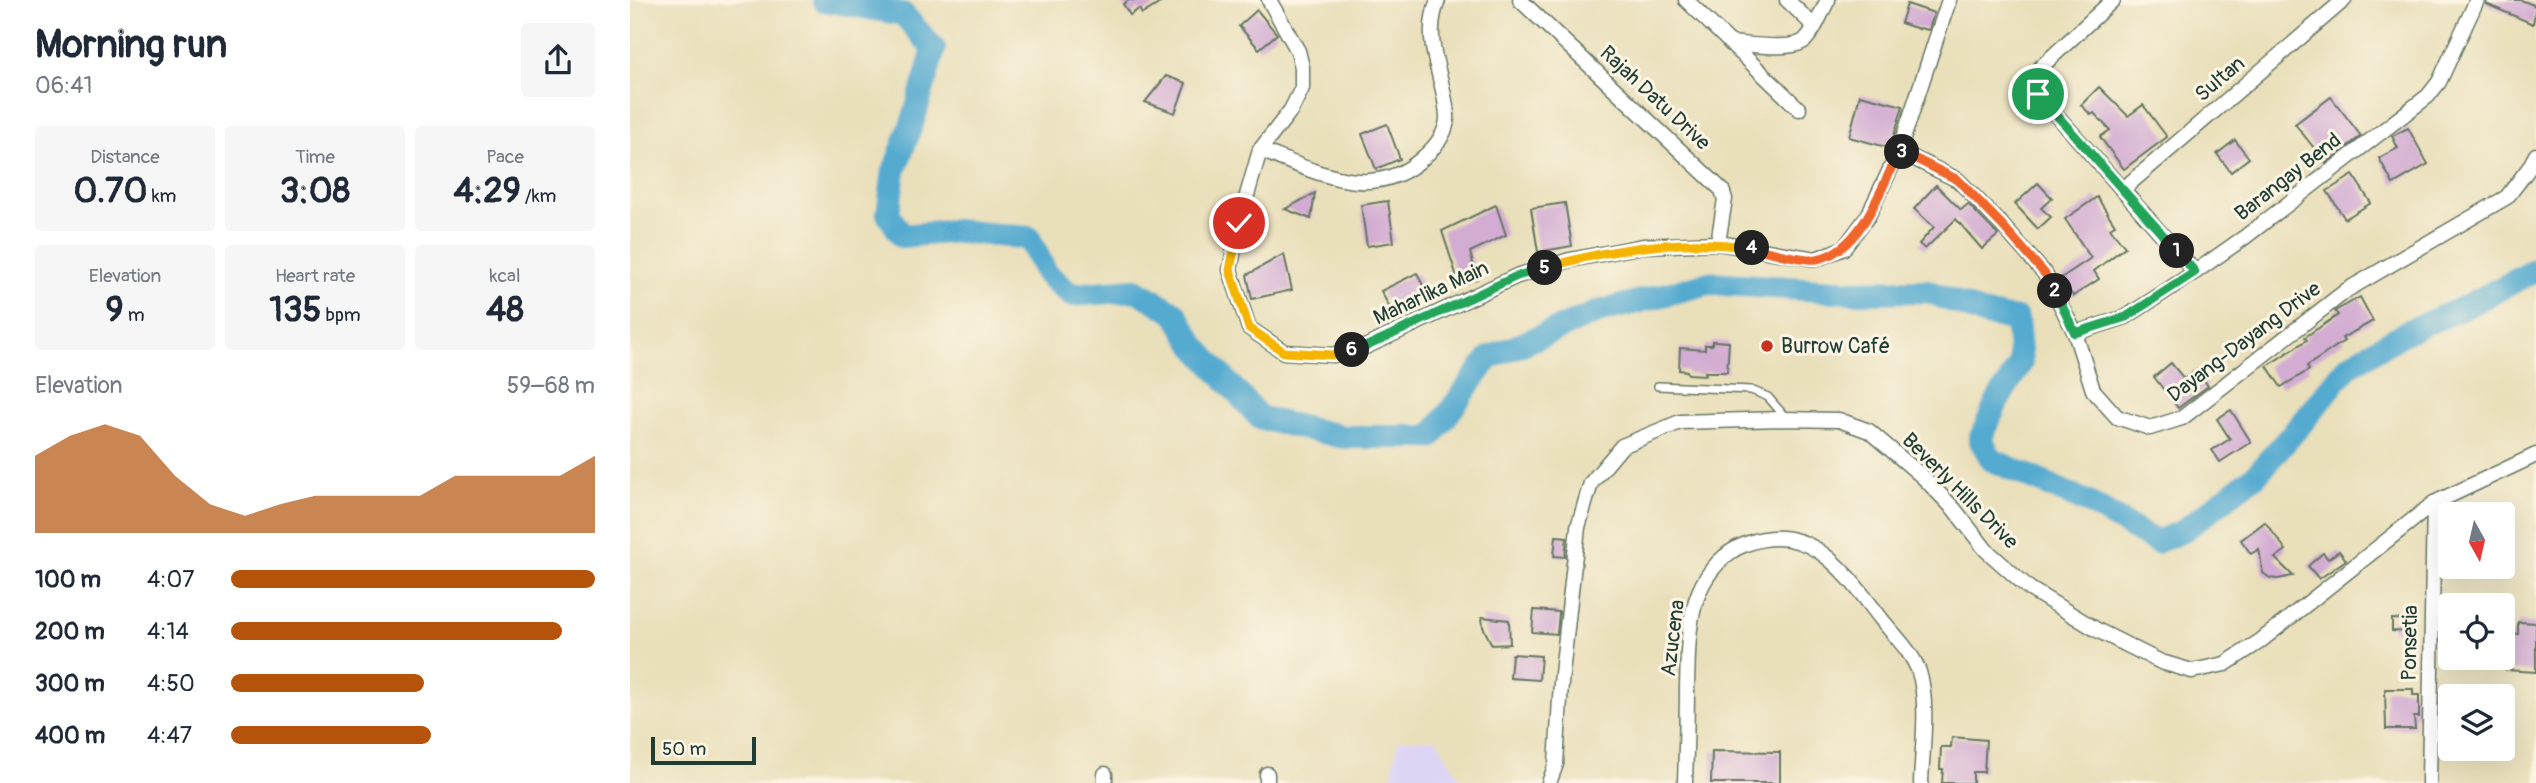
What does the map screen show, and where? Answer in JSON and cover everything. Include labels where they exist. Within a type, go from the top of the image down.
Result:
[{"type":"street","name":"Maharlika Main","points":[[1269,0],[1298,51],[1302,67],[1302,88],[1291,110],[1260,150],[1239,223],[1230,270],[1249,328],[1284,352],[1333,355],[1365,347],[1517,276],[1570,260],[1643,246],[1718,243],[1816,259],[1844,248],[1868,216],[1899,151],[1949,0]]},
{"type":"street","points":[[1260,150],[1337,180],[1378,182],[1414,167],[1439,142],[1448,118],[1430,30],[1438,0]]},
{"type":"street","name":"Rajah Datu Drive","points":[[1520,0],[1722,190],[1725,199],[1718,243]]},
{"type":"street","points":[[1686,0],[1799,109]]},
{"type":"street","points":[[1787,0],[1814,26]]},
{"type":"street","points":[[1730,43],[1796,45],[1805,41],[1828,0]]},
{"type":"street","points":[[2113,0],[2040,68],[2034,80],[2038,94],[2195,272]]},
{"type":"street","name":"Sultan","points":[[2122,190],[2344,0]]},
{"type":"street","name":"Barangay Bend","points":[[2075,333],[2126,317],[2195,272],[2245,237],[2428,96],[2439,82],[2477,0]]},
{"type":"street","name":"Dayang-Dayang Drive","points":[[1899,151],[1958,180],[2002,225],[2045,274],[2075,333],[2093,390],[2117,417],[2150,428],[2182,418],[2347,290],[2507,197],[2536,155]]},
{"type":"street","name":"Beverly Hills Drive","points":[[1549,783],[1556,764],[1561,683],[1577,527],[1591,483],[1622,446],[1680,422],[1839,420],[1869,431],[1923,477],[1954,509],[1986,550],[2030,589],[2097,630],[2161,663],[2192,671],[2225,664],[2259,642],[2434,503],[2536,455]]},
{"type":"street","name":"Ponsetia","points":[[2429,783],[2434,503]]},
{"type":"street","name":"Azucena","points":[[1685,783],[1689,643],[1699,593],[1707,576],[1730,551],[1762,539],[1794,539],[1810,545],[1847,575],[1914,660],[1923,690],[1921,783]]},
{"type":"lane","points":[[1658,386],[1751,390],[1768,397],[1787,419]]},
{"type":"shaded area","points":[[1436,739],[1463,783],[1390,783],[1398,740]]},
{"type":"building","points":[[1129,0],[1165,0],[1142,14],[1139,9],[1130,15],[1123,4]]},
{"type":"building","points":[[2487,0],[2521,0],[2536,6],[2533,24],[2486,4]]},
{"type":"building","points":[[1907,4],[1934,13],[1929,30],[1901,23]]},
{"type":"building","points":[[1257,10],[1277,34],[1259,49],[1239,26]]},
{"type":"building","points":[[1166,76],[1186,83],[1175,113],[1145,102]]},
{"type":"building","points":[[2099,87],[2128,116],[2143,105],[2167,137],[2124,169],[2100,137],[2110,130],[2094,113],[2091,115],[2081,105]]},
{"type":"building","points":[[1860,95],[1903,106],[1890,148],[1849,137]]},
{"type":"building","points":[[2331,97],[2361,136],[2326,163],[2295,124]]},
{"type":"building","points":[[1387,124],[1400,159],[1376,169],[1362,134]]},
{"type":"building","points":[[2408,128],[2428,164],[2393,184],[2379,158],[2398,148],[2392,136]]},
{"type":"building","points":[[2235,140],[2249,158],[2231,172],[2217,154]]},
{"type":"building","points":[[2353,175],[2371,203],[2345,219],[2327,191]]},
{"type":"building","points":[[2038,183],[2052,198],[2041,208],[2051,217],[2038,229],[2015,204]]},
{"type":"building","points":[[1936,185],[1961,210],[1968,204],[1998,235],[1982,249],[1956,219],[1925,249],[1919,244],[1934,227],[1914,209]]},
{"type":"building","points":[[1315,193],[1311,219],[1285,209]]},
{"type":"building","points":[[2097,197],[2115,225],[2110,228],[2125,247],[2094,271],[2099,279],[2073,296],[2061,278],[2091,258],[2065,219]]},
{"type":"building","points":[[1388,201],[1394,242],[1367,246],[1361,205]]},
{"type":"building","points":[[1565,203],[1572,246],[1538,252],[1531,208]]},
{"type":"building","points":[[1496,205],[1506,235],[1470,252],[1477,279],[1460,286],[1442,231]]},
{"type":"building","points":[[1284,254],[1292,290],[1252,299],[1247,275]]},
{"type":"building","points":[[1417,273],[1430,299],[1394,316],[1381,291]]},
{"type":"building","points":[[2360,297],[2373,321],[2342,338],[2344,341],[2307,366],[2309,370],[2281,387],[2267,366],[2307,340],[2305,337],[2338,315],[2335,311]]},
{"type":"building","points":[[1712,341],[1729,342],[1727,372],[1705,372],[1706,375],[1688,374],[1687,371],[1679,370],[1680,348],[1705,350],[1705,345],[1712,345]]},
{"type":"building","points":[[2171,363],[2184,379],[2197,370],[2208,386],[2178,408],[2154,377]]},
{"type":"building","points":[[2231,410],[2251,442],[2220,462],[2212,450],[2230,439],[2217,419]]},
{"type":"building","points":[[2265,522],[2286,550],[2275,558],[2293,576],[2270,578],[2263,573],[2259,549],[2251,554],[2241,540]]},
{"type":"building","points":[[1556,536],[1567,537],[1565,557],[1554,556]]},
{"type":"building","points":[[2339,551],[2346,560],[2319,579],[2308,566],[2323,553],[2328,559]]},
{"type":"building","points":[[1534,610],[1559,612],[1557,634],[1532,632]]},
{"type":"building","points":[[1482,617],[1509,620],[1510,644],[1492,645],[1483,627]]},
{"type":"building","points":[[2392,619],[2410,620],[2410,632],[2392,631]]},
{"type":"building","points":[[2518,622],[2536,623],[2536,672],[2506,670],[2515,670],[2515,634],[2518,634]]},
{"type":"building","points":[[1512,654],[1541,656],[1539,680],[1510,678]]},
{"type":"building","points":[[2385,689],[2413,689],[2413,695],[2419,695],[2419,717],[2414,717],[2415,729],[2386,729]]},
{"type":"building","points":[[1952,737],[1986,740],[1984,772],[1973,772],[1973,783],[1942,783],[1941,747],[1951,747]]},
{"type":"building","points":[[1712,751],[1780,752],[1780,783],[1711,783]]},
{"type":"waterway","points":[[824,0],[903,14],[934,49],[914,118],[894,171],[888,214],[902,236],[956,231],[1029,238],[1046,273],[1071,295],[1136,290],[1175,313],[1195,346],[1260,418],[1344,437],[1431,437],[1489,358],[1598,312],[1709,283],[1852,292],[1928,291],[1986,315],[2017,319],[2021,363],[1998,400],[1980,439],[1992,460],[2089,503],[2156,542],[2183,531],[2256,475],[2347,367],[2406,332],[2461,309],[2536,270]]},
{"type":"place","name":"Burrow Café","points":[[1767,346]]},
{"type":"route","points":[[1239,223],[1230,270],[1249,328],[1284,352],[1333,355],[1365,347],[1517,276],[1570,260],[1643,246],[1718,243],[1816,259],[1844,248],[1868,216],[1899,151],[1958,180],[2002,225],[2045,274],[2075,333],[2126,317],[2195,272],[2038,94]]}]
